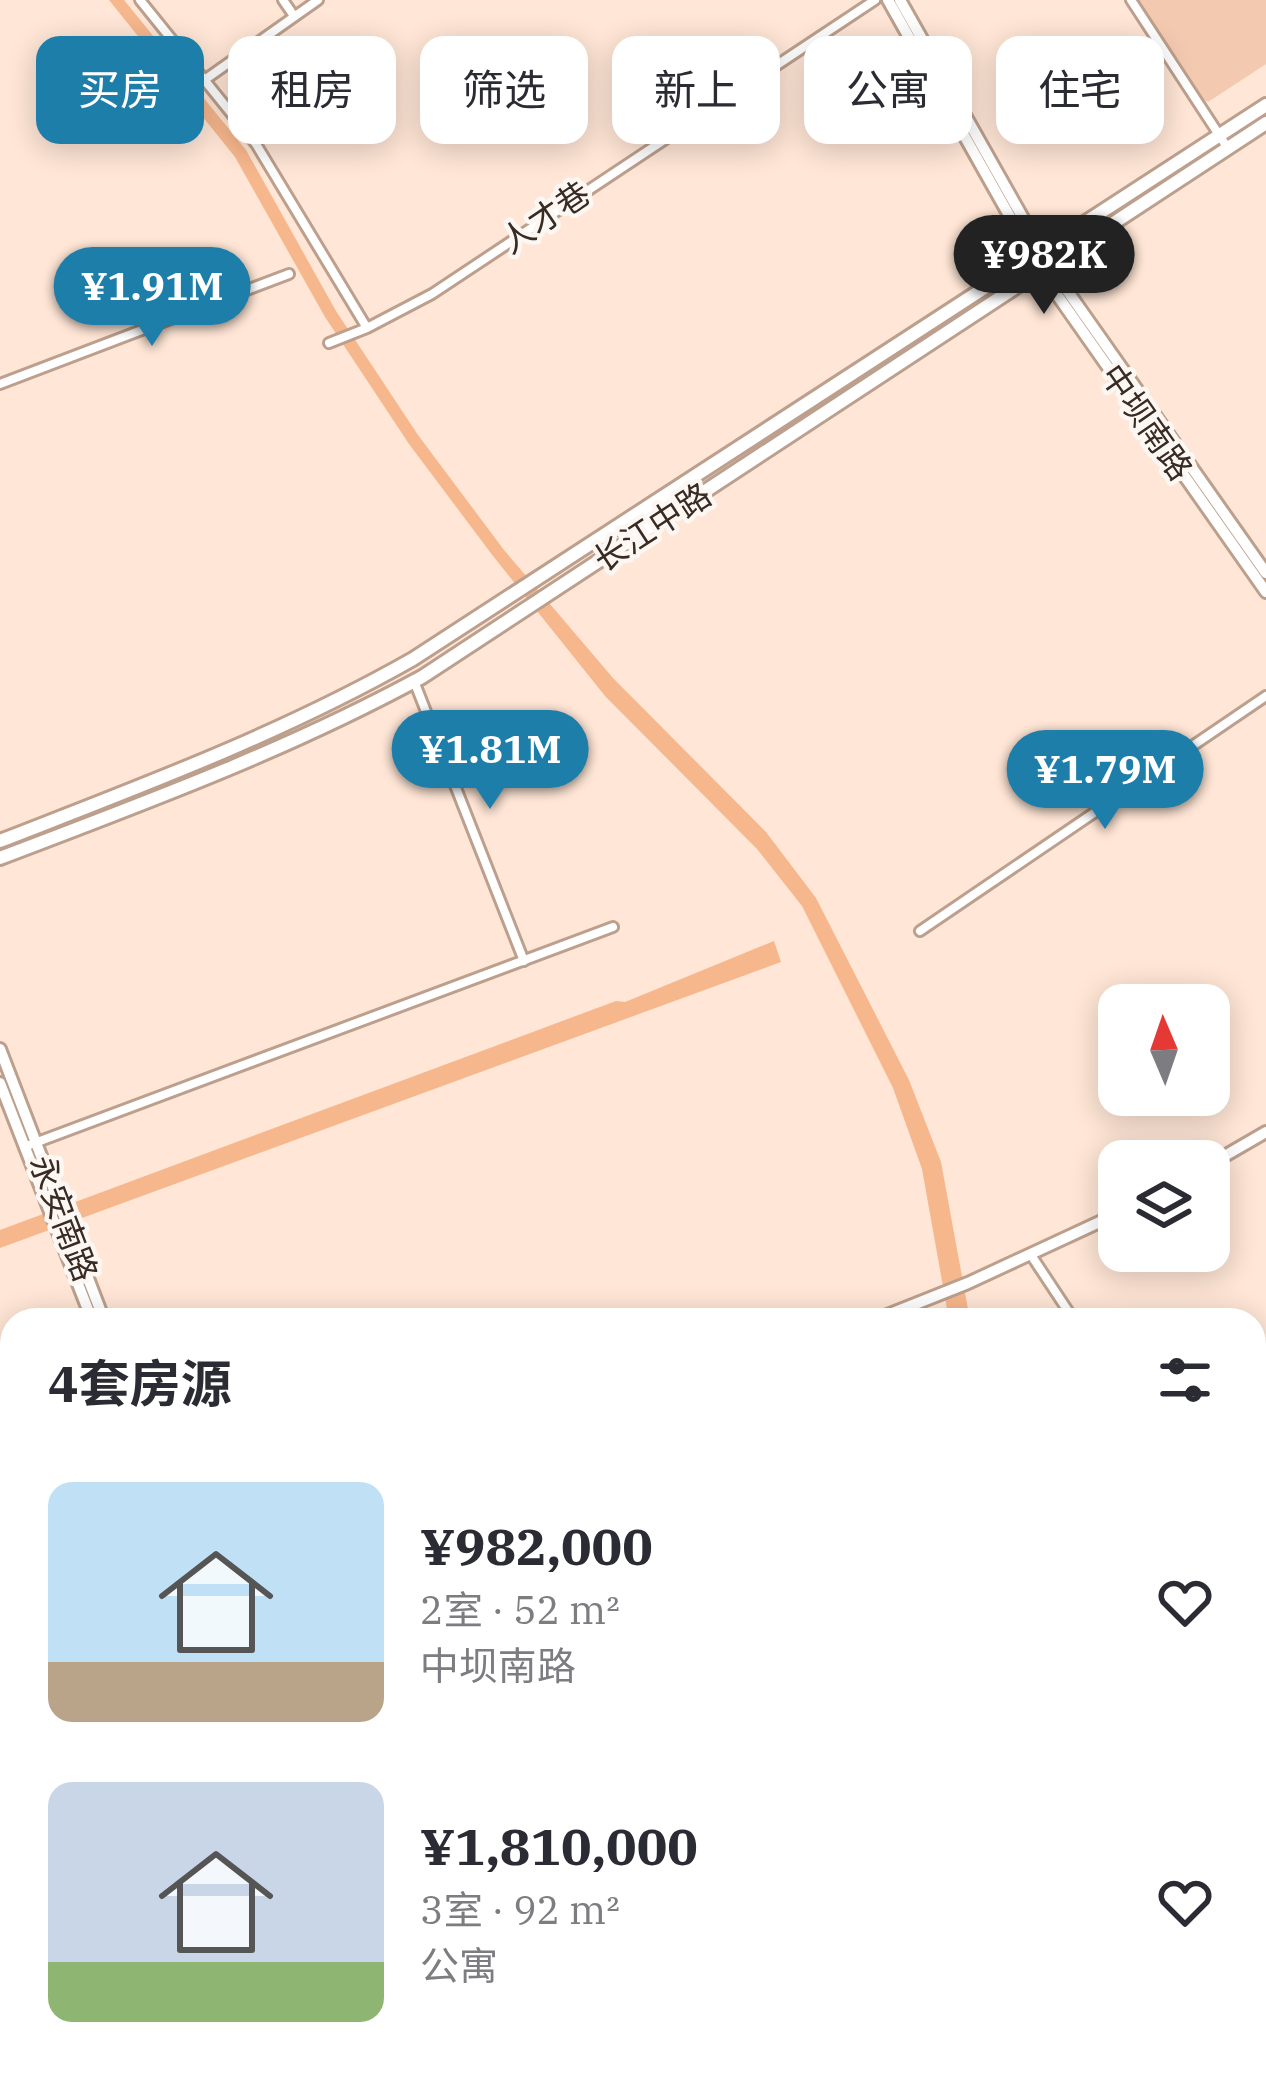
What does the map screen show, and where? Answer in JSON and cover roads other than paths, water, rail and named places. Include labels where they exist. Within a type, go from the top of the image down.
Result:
[{"type":"main road","name":"中坝南路","points":[[888,0],[1037,256],[1266,592]]},
{"type":"main road","name":"中坝南路","points":[[900,0],[1037,256]]},
{"type":"main road","name":"长江中路","points":[[0,859],[263,757],[349,718],[414,681],[1046,269],[1266,105]]},
{"type":"main road","name":"长江中路","points":[[0,841],[319,711],[517,595],[1037,256],[1223,141],[1266,123]]},
{"type":"main road","name":"中坝南路","points":[[1046,269],[1266,573]]},
{"type":"main road","name":"永安南路","points":[[0,1049],[30,1145],[99,1308]]},
{"type":"main road","name":"永安南路","points":[[0,1083],[30,1145]]},
{"type":"main road","points":[[1230,1153],[1266,1132]]},
{"type":"main road","points":[[905,1308],[1098,1223]]},
{"type":"main road","name":"永安南路","points":[[62,1228],[88,1308]]},
{"type":"street","points":[[140,0],[168,36]]},
{"type":"street","points":[[284,0],[295,16]]},
{"type":"street","points":[[204,80],[319,0]]},
{"type":"street","name":"人才巷","points":[[331,342],[432,294],[875,0]]},
{"type":"street","points":[[1131,0],[1223,141]]},
{"type":"street","points":[[204,82],[256,144],[364,329]]},
{"type":"street","points":[[0,384],[290,274]]},
{"type":"street","points":[[414,681],[524,961]]},
{"type":"street","points":[[920,931],[1266,696]]},
{"type":"street","points":[[30,1145],[613,927]]},
{"type":"street","points":[[1030,1255],[1066,1308]]}]
